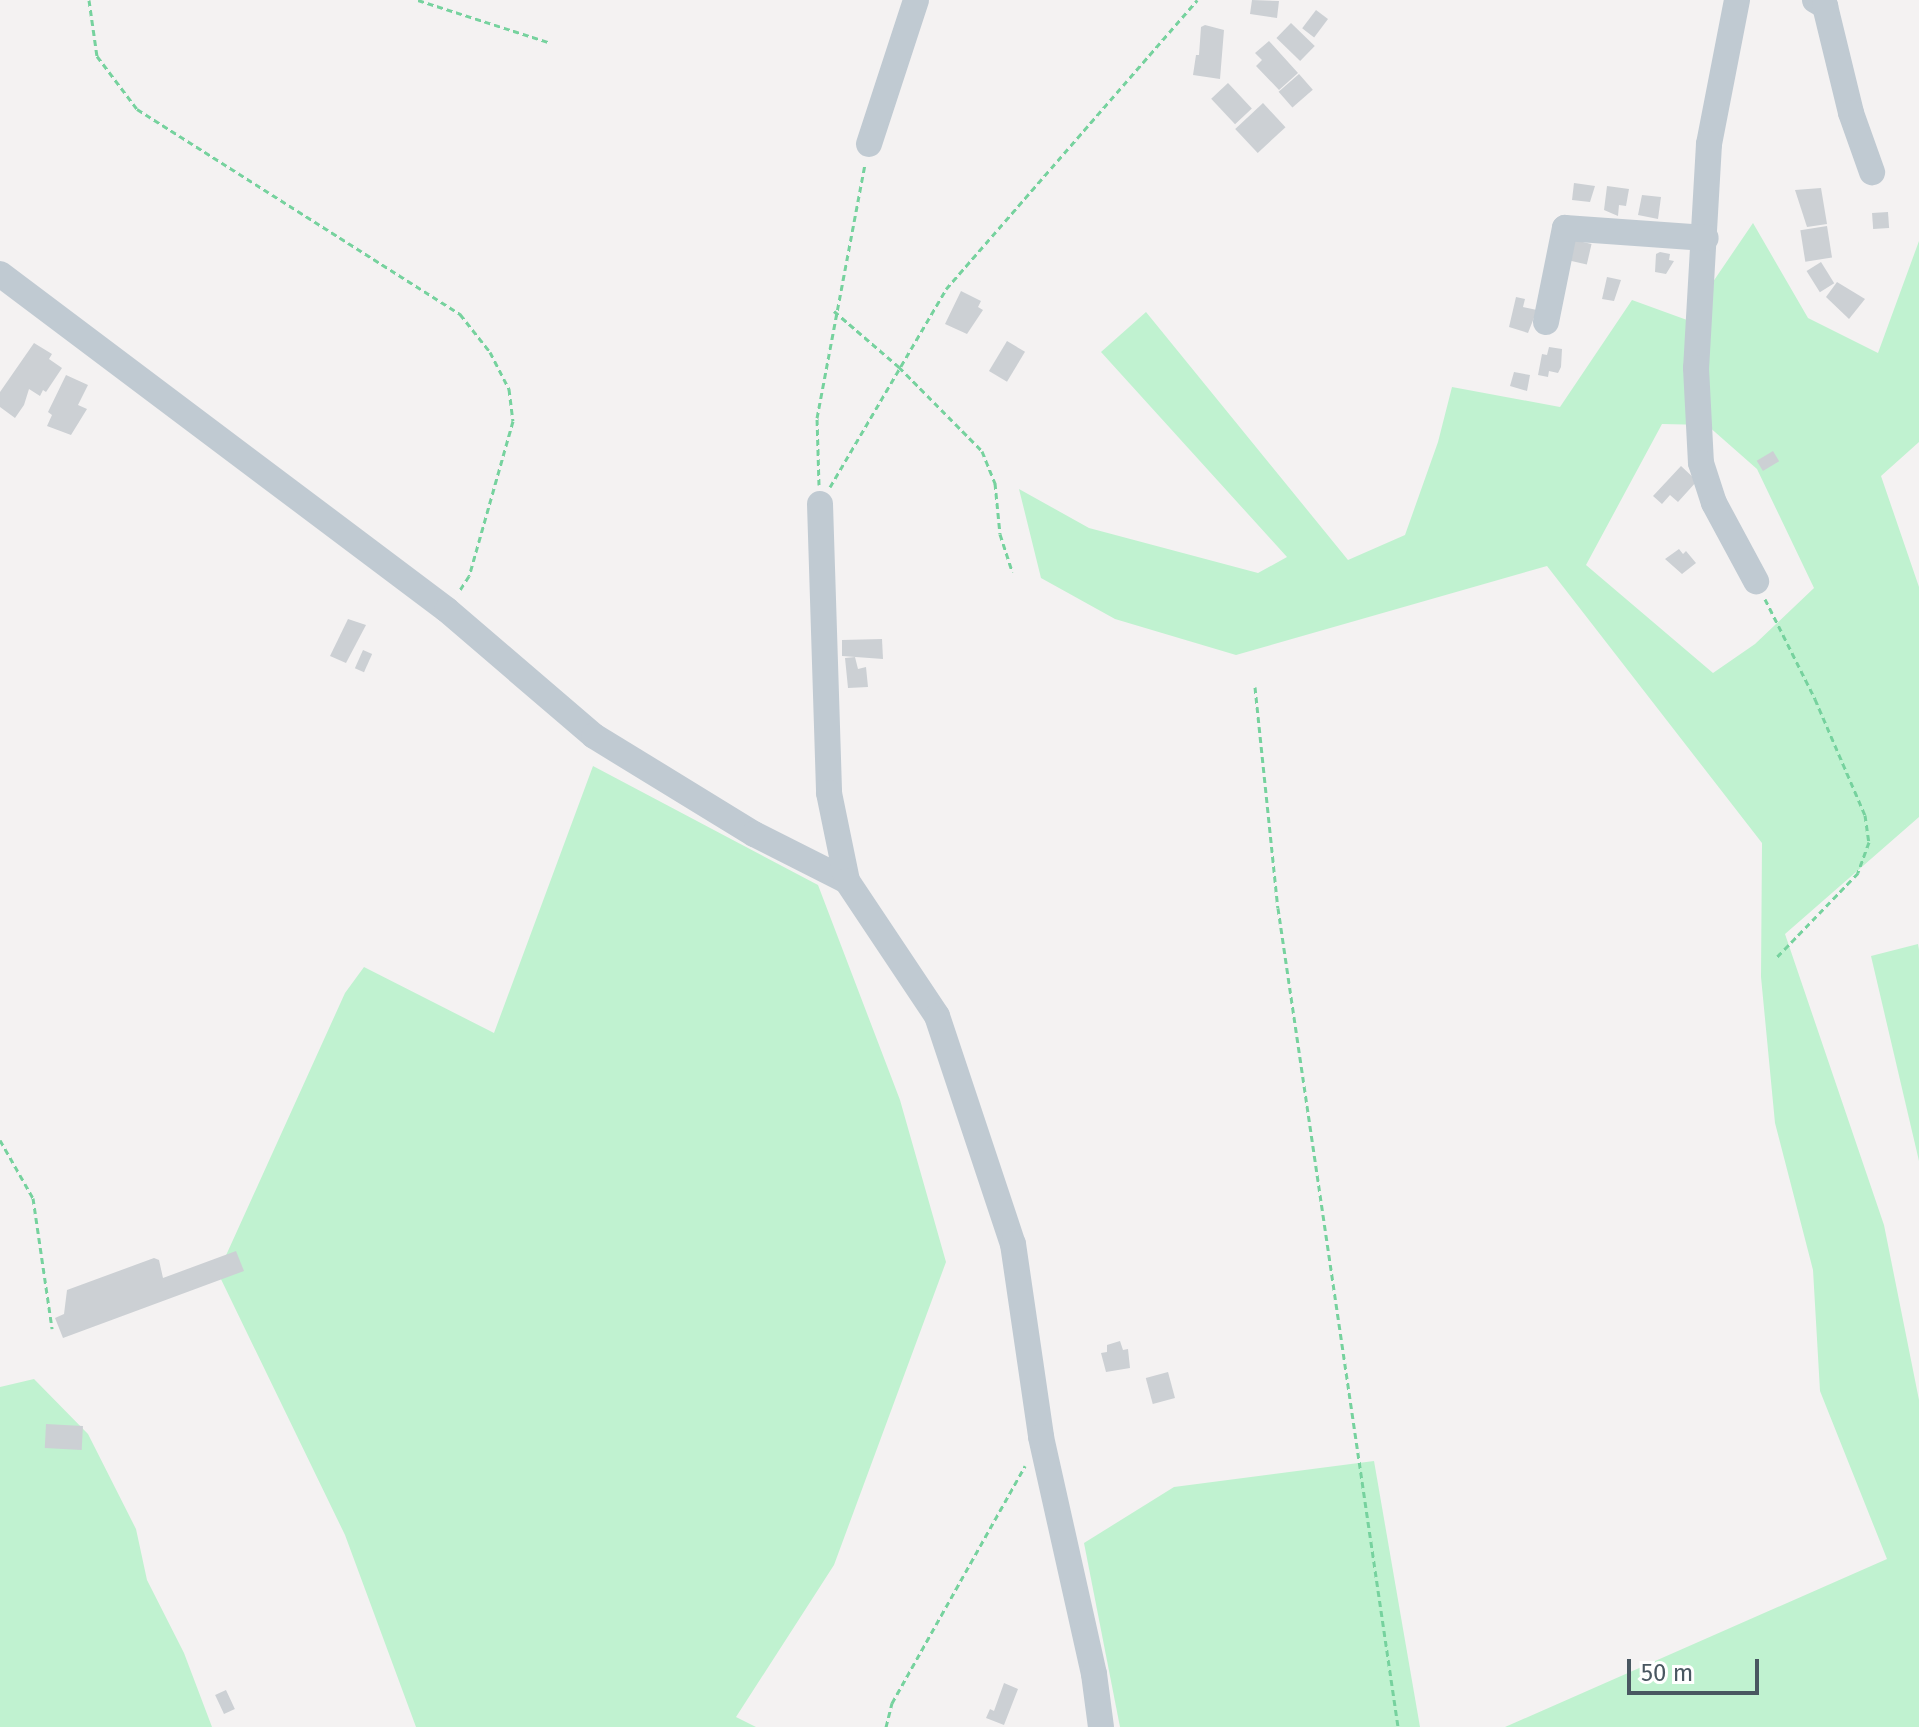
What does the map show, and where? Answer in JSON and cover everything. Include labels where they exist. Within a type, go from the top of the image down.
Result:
[{"type":"street","points":[[869,144],[916,0]]},
{"type":"street","points":[[1737,0],[1709,144],[1706,238],[1696,368],[1701,463],[1714,503],[1756,581]]},
{"type":"street","points":[[1815,0],[1825,6],[1851,113],[1872,172]]},
{"type":"street","points":[[1546,322],[1565,228],[1706,238]]},
{"type":"street","points":[[0,274],[447,610],[594,736],[754,834],[847,881]]},
{"type":"street","points":[[820,504],[829,793],[847,881],[937,1016],[1013,1244],[1041,1437],[1094,1674],[1101,1727]]},
{"type":"path","points":[[89,0],[97,56],[137,109],[460,314],[490,352],[509,389],[513,421],[469,576],[447,610]]},
{"type":"path","points":[[418,0],[548,42]]},
{"type":"path","points":[[820,504],[946,289],[1197,0]]},
{"type":"path","points":[[820,504],[817,418],[834,311],[869,144]]},
{"type":"path","points":[[834,311],[899,367],[982,451],[995,483],[1000,534],[1012,572]]},
{"type":"path","points":[[1756,581],[1815,699],[1865,815],[1869,842],[1858,873],[1776,958]]},
{"type":"path","points":[[1255,687],[1278,908],[1398,1727]]},
{"type":"path","points":[[0,1140],[33,1198],[52,1329]]},
{"type":"path","points":[[886,1727],[892,1703],[1041,1437]]},
{"type":"green space","points":[[1753,223],[1808,318],[1878,353],[1919,241],[1919,442],[1881,476],[1919,587],[1919,817],[1785,934],[1884,1225],[1919,1400],[1919,1727],[1505,1727],[1887,1559],[1820,1391],[1813,1270],[1775,1123],[1761,977],[1762,843],[1547,566],[1236,655],[1115,619],[1041,578],[1019,489],[1089,528],[1258,573],[1287,557],[1101,352],[1146,312],[1348,560],[1405,535],[1438,442],[1452,387],[1560,407],[1632,300],[1687,320]],"holes":[[[1662,424],[1707,425],[1757,469],[1814,588],[1755,644],[1713,673],[1586,565]]]},
{"type":"green space","points":[[593,766],[818,885],[900,1100],[946,1262],[834,1565],[736,1717],[756,1727],[416,1727],[345,1535],[218,1273],[345,993],[364,967],[494,1033]]},
{"type":"green space","points":[[1918,944],[1919,950],[1919,1161],[1871,956]]},
{"type":"green space","points":[[34,1379],[88,1434],[136,1529],[147,1580],[184,1653],[212,1727],[0,1727],[0,1387]]},
{"type":"green space","points":[[1374,1461],[1420,1727],[1120,1727],[1084,1543],[1174,1487]]},
{"type":"building","points":[[1252,0],[1279,1],[1277,18],[1250,14]]},
{"type":"building","points":[[1316,10],[1328,19],[1314,37],[1302,28]]},
{"type":"building","points":[[1291,23],[1315,46],[1300,61],[1276,38]]},
{"type":"building","points":[[1205,25],[1224,30],[1220,79],[1193,75],[1196,55],[1199,55],[1201,27]]},
{"type":"building","points":[[1269,41],[1298,73],[1279,90],[1256,66],[1262,60],[1255,53]]},
{"type":"building","points":[[1299,74],[1313,90],[1292,108],[1279,92]]},
{"type":"building","points":[[1228,83],[1252,109],[1235,124],[1211,99]]},
{"type":"building","points":[[1263,103],[1286,127],[1258,153],[1235,129]]},
{"type":"building","points":[[1574,183],[1595,186],[1590,202],[1572,200]]},
{"type":"building","points":[[1607,186],[1629,189],[1626,206],[1619,205],[1618,216],[1604,210]]},
{"type":"building","points":[[1821,188],[1827,224],[1807,227],[1795,190]]},
{"type":"building","points":[[1642,195],[1661,197],[1658,219],[1638,215]]},
{"type":"building","points":[[1888,212],[1889,228],[1873,229],[1872,213]]},
{"type":"building","points":[[1827,226],[1832,258],[1805,262],[1800,230]]},
{"type":"building","points":[[1574,240],[1592,244],[1587,265],[1569,260]]},
{"type":"building","points":[[1656,254],[1670,254],[1669,260],[1674,261],[1666,274],[1655,272]]},
{"type":"building","points":[[1821,262],[1834,283],[1820,292],[1807,271]]},
{"type":"building","points":[[1607,277],[1621,280],[1614,301],[1602,299]]},
{"type":"building","points":[[1837,282],[1865,299],[1849,319],[1826,297]]},
{"type":"building","points":[[961,291],[981,301],[978,307],[983,310],[967,334],[945,324]]},
{"type":"building","points":[[1516,297],[1525,299],[1523,307],[1537,310],[1528,333],[1509,327]]},
{"type":"building","points":[[1007,341],[1025,352],[1007,382],[989,371]]},
{"type":"building","points":[[34,343],[52,354],[49,359],[62,368],[40,396],[29,389],[24,405],[15,418],[0,407],[0,392]]},
{"type":"building","points":[[1549,347],[1562,349],[1561,367],[1558,373],[1549,371],[1548,377],[1538,375],[1542,354],[1547,355]]},
{"type":"building","points":[[1514,372],[1530,375],[1527,391],[1510,386]]},
{"type":"building","points":[[66,375],[88,385],[78,405],[87,409],[71,435],[47,426],[52,415],[48,412]]},
{"type":"building","points":[[1773,451],[1779,461],[1763,471],[1757,461]]},
{"type":"building","points":[[1681,466],[1697,481],[1678,502],[1670,495],[1662,504],[1653,496]]},
{"type":"building","points":[[1679,549],[1683,554],[1686,551],[1696,563],[1682,574],[1665,559]]},
{"type":"building","points":[[348,619],[366,625],[346,663],[330,656]]},
{"type":"building","points":[[882,639],[883,659],[842,656],[842,640]]},
{"type":"building","points":[[363,650],[372,654],[364,672],[355,668]]},
{"type":"building","points":[[855,657],[858,669],[866,667],[868,687],[848,688],[845,658]]},
{"type":"building","points":[[236,1251],[244,1271],[63,1338],[55,1318],[64,1314],[67,1290],[154,1258],[159,1260],[163,1278]]},
{"type":"building","points":[[1120,1341],[1123,1350],[1128,1349],[1130,1368],[1106,1372],[1101,1353],[1107,1352],[1107,1345]]},
{"type":"building","points":[[1168,1372],[1175,1398],[1153,1404],[1146,1378]]},
{"type":"building","points":[[46,1424],[83,1426],[82,1450],[45,1448]]},
{"type":"building","points":[[1004,1683],[1018,1689],[1004,1725],[986,1718],[990,1709],[994,1711]]},
{"type":"building","points":[[226,1690],[235,1709],[224,1714],[215,1695]]}]
